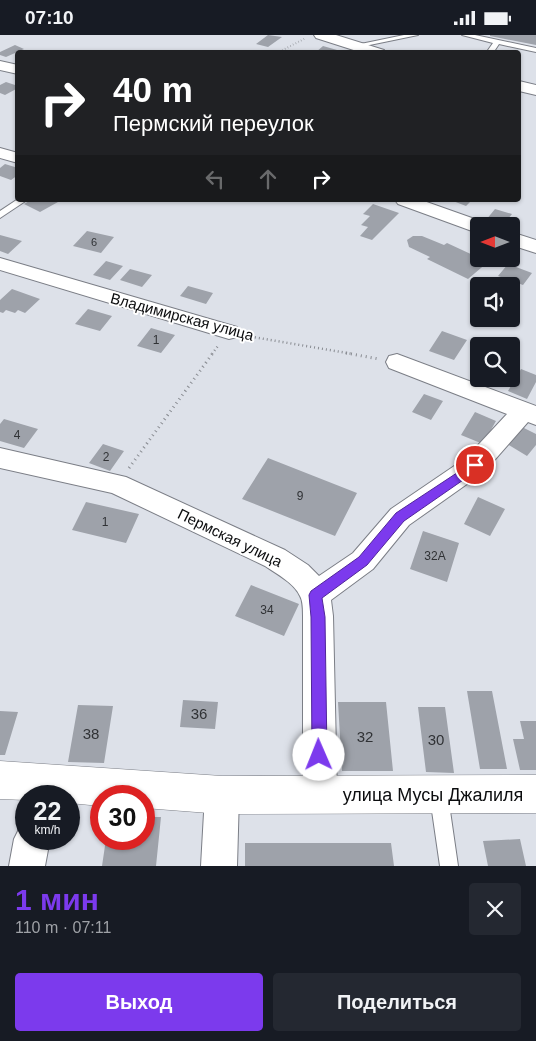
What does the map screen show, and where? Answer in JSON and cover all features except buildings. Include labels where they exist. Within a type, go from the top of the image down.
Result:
[{"type":"street","points":[[322,35],[369,50]]},
{"type":"street","points":[[0,65],[15,69]]},
{"type":"street","points":[[521,86],[536,90]]},
{"type":"street","points":[[0,153],[15,157]]},
{"type":"street","points":[[410,202],[470,224]]},
{"type":"street","points":[[520,242],[536,247]]},
{"type":"street","name":"Владимирская улица","points":[[0,264],[229,332]]},
{"type":"street","points":[[320,795],[318,617],[315,595],[363,561],[400,517],[475,465],[530,413],[397,362]]},
{"type":"street","name":"Пермская улица","points":[[0,459],[118,484],[275,558],[295,571],[315,595]]},
{"type":"street","name":"улица Мусы Джалиля","points":[[0,780],[21,785]]},
{"type":"street","name":"улица Мусы Джалиля","points":[[80,791],[222,795],[536,794]]},
{"type":"street","points":[[219,866],[222,795]]},
{"type":"street","points":[[27,866],[30,850]]},
{"type":"lane","points":[[355,46],[415,35]]},
{"type":"lane","points":[[465,35],[536,50]]},
{"type":"lane","points":[[491,50],[498,42]]},
{"type":"lane","points":[[0,215],[19,202]]},
{"type":"lane","points":[[438,795],[448,866]]},
{"type":"path","points":[[283,50],[310,35]]},
{"type":"path","points":[[118,484],[229,332]]},
{"type":"path","name":"Владимирская улица","points":[[229,332],[397,362]]},
{"type":"route","points":[[319,755],[318,617],[315,595],[363,561],[400,517],[475,465]]}]
